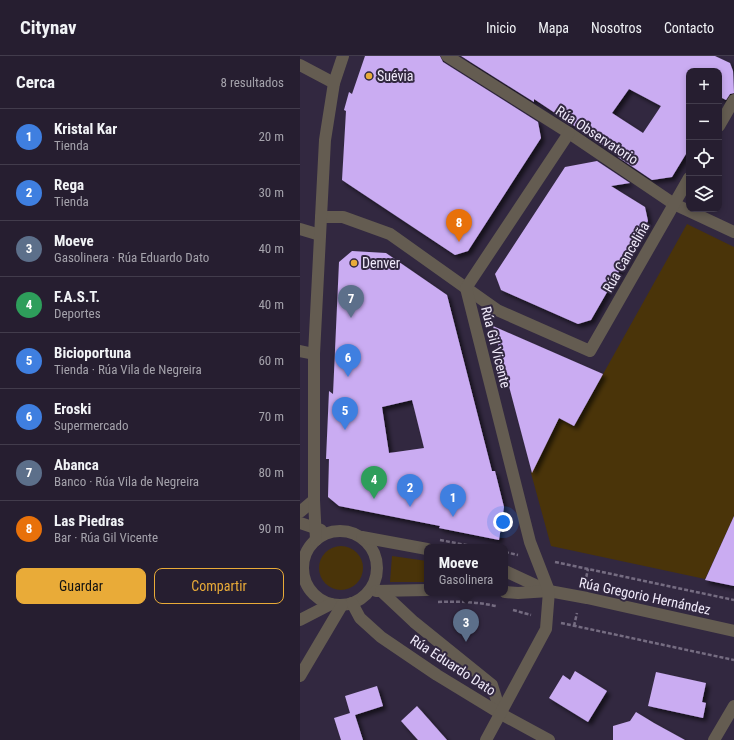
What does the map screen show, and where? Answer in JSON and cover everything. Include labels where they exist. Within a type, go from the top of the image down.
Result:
[{"type":"street","points":[[342,604],[321,600],[313,593],[302,576],[302,561],[316,534],[314,500],[314,354],[320,217],[325,140],[334,83],[343,56]]},
{"type":"street","name":"Rúa Observatorio","points":[[448,56],[674,204],[734,232]]},
{"type":"street","points":[[300,65],[334,83]]},
{"type":"street","points":[[722,121],[734,100]]},
{"type":"street","points":[[320,217],[343,217],[390,234],[466,288],[569,134]]},
{"type":"street","name":"Rúa Canceliña","points":[[466,288],[497,310],[590,351],[686,183]]},
{"type":"street","points":[[300,229],[320,235]]},
{"type":"street","name":"Rúa Gil Vicente","points":[[466,288],[530,542],[549,591]]},
{"type":"street","points":[[300,351],[314,354]]},
{"type":"street","points":[[300,512],[314,500]]},
{"type":"street","points":[[300,523],[316,534],[340,530],[352,532],[362,537],[424,548]]},
{"type":"street","points":[[362,537],[376,556],[377,568],[375,591]]},
{"type":"street","name":"Rúa Gregorio Hernández","points":[[508,572],[549,591],[734,631]]},
{"type":"street","points":[[300,620],[362,598],[375,591],[424,590]]},
{"type":"street","points":[[375,591],[492,685],[501,714]]},
{"type":"street","points":[[486,740],[546,629],[549,591]]},
{"type":"street","name":"Rúa Gregorio Hernández","points":[[508,592],[549,591]]},
{"type":"street","points":[[300,676],[342,604]]},
{"type":"street","name":"Rúa Eduardo Dato","points":[[342,604],[381,637],[437,675],[501,714],[549,740]]},
{"type":"street","points":[[714,740],[734,706]]},
{"type":"path","points":[[508,553],[519,555]]},
{"type":"path","points":[[553,562],[734,600]]},
{"type":"path","points":[[437,602],[479,602],[502,608]]},
{"type":"path","points":[[508,609],[528,614]]},
{"type":"path","points":[[565,624],[734,660]]},
{"type":"shaded area","points":[[687,224],[734,247],[734,516],[705,579],[551,546],[531,473],[559,418],[574,426]]},
{"type":"shaded area","points":[[341,546],[353,550],[359,556],[363,568],[359,580],[353,586],[341,590],[329,586],[323,580],[319,568],[323,556],[329,550]]},
{"type":"shaded area","points":[[392,556],[424,561],[424,582],[390,582]]},
{"type":"building","points":[[365,56],[440,56],[443,62],[538,122],[541,138],[468,251],[455,255],[342,180],[346,111],[344,110],[349,92],[352,94]]},
{"type":"building","points":[[461,56],[715,56],[730,63],[733,71],[734,93],[730,94],[726,100],[722,98],[722,68],[686,68],[686,154],[672,177],[652,180],[618,157],[621,157],[534,99],[534,102]],"holes":[[[629,89],[661,106],[643,133],[612,113]]]},
{"type":"building","points":[[597,161],[630,183],[611,186],[645,207],[648,221],[591,320],[578,324],[501,290],[495,274],[565,167]]},
{"type":"building","points":[[352,251],[386,253],[447,295],[492,471],[495,471],[504,507],[499,540],[439,528],[440,526],[339,506],[328,497],[329,459],[326,459],[329,391],[333,394],[339,262]],"holes":[[[412,400],[424,448],[389,453],[382,407]]]},
{"type":"building","points":[[493,326],[603,374],[574,426],[559,418],[532,473]]},
{"type":"building","points":[[734,516],[734,586],[705,580]]},
{"type":"building","points":[[575,671],[607,691],[588,722],[549,698],[563,675],[570,680]]},
{"type":"building","points":[[656,672],[706,683],[702,702],[706,703],[703,718],[648,706]]},
{"type":"building","points":[[377,686],[383,706],[355,715],[363,740],[341,740],[334,718],[350,713],[345,696]]},
{"type":"building","points":[[417,706],[447,740],[418,740],[401,721]]},
{"type":"building","points":[[636,712],[685,740],[613,740],[613,726],[630,721]]},
{"type":"place","name":"Suévia","points":[[369,76]]},
{"type":"place","name":"Las Piedras","points":[[459,242]]},
{"type":"place","name":"Denver","points":[[354,263]]},
{"type":"place","name":"Abanca","points":[[351,318]]},
{"type":"place","name":"Eroski","points":[[348,377]]},
{"type":"place","name":"Bicioportuna","points":[[345,430]]},
{"type":"place","name":"F.A.S.T.","points":[[374,499]]},
{"type":"place","name":"Rega","points":[[410,507]]},
{"type":"place","name":"Kristal Kar","points":[[453,517]]},
{"type":"place","name":"Moeve","points":[[466,642]]}]
